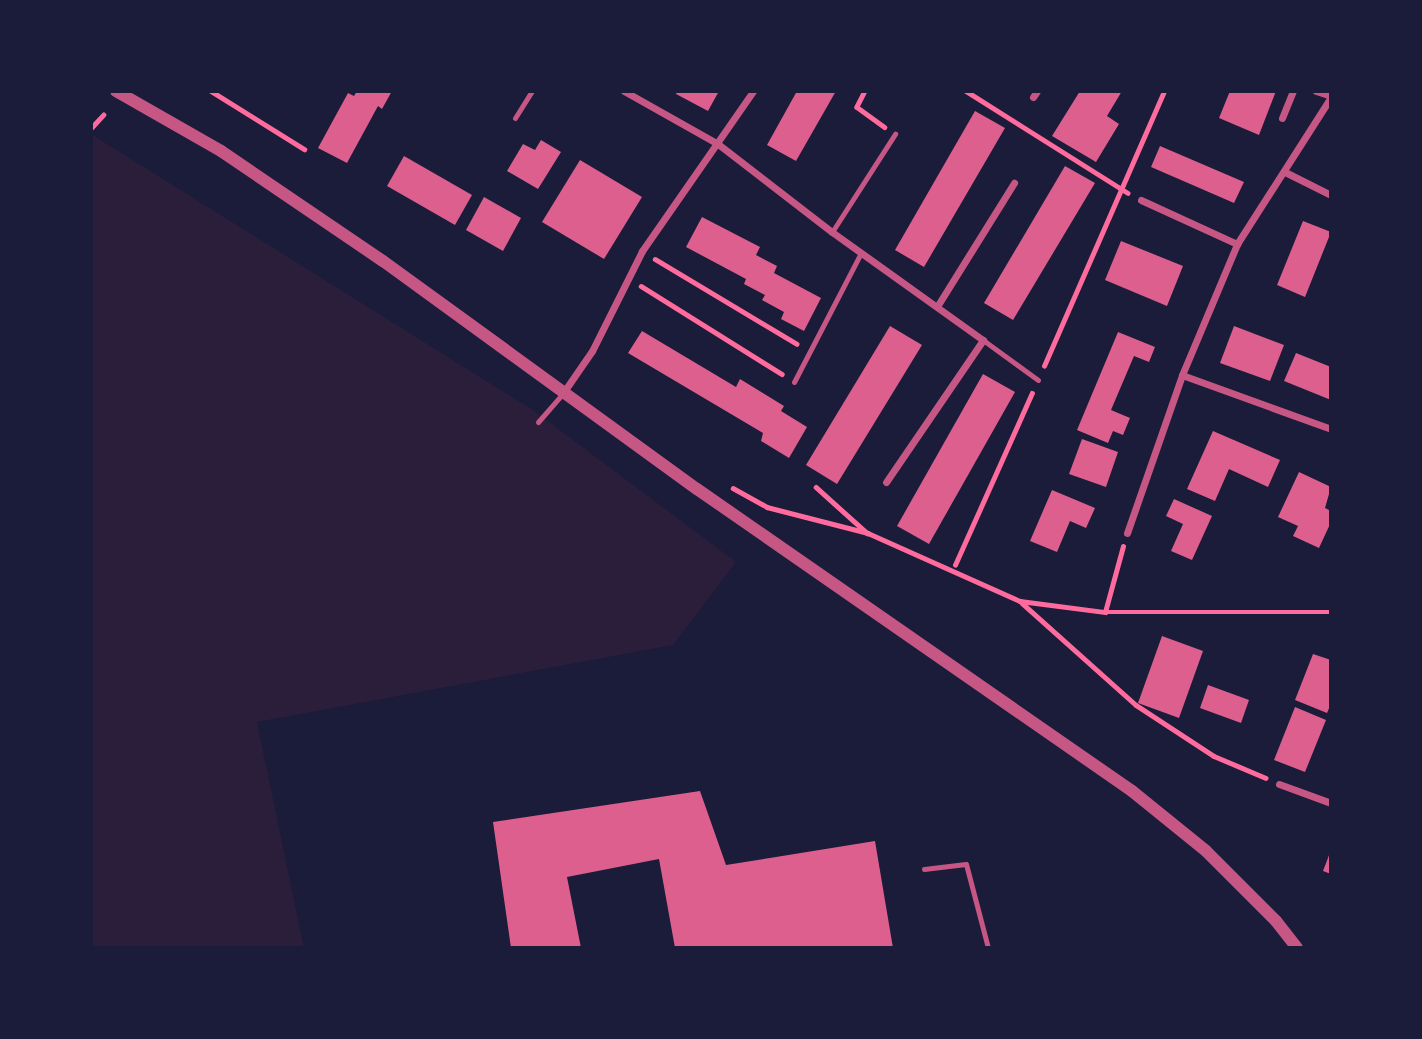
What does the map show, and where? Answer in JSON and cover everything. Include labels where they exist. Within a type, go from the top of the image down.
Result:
[{"type":"street","points":[[116,91],[221,150],[383,261],[563,393],[1132,791],[1206,851],[1276,921],[1297,948]]},
{"type":"street","points":[[624,91],[718,144],[832,233],[938,305],[983,340],[886,482]]},
{"type":"street","points":[[563,393],[592,351],[642,251],[753,91]]},
{"type":"street","points":[[1282,118],[1293,91]]},
{"type":"street","points":[[1127,533],[1182,375],[1237,244],[1331,97],[1316,91]]},
{"type":"street","points":[[1285,172],[1331,195]]},
{"type":"street","points":[[938,305],[1014,183]]},
{"type":"street","points":[[1141,200],[1237,244]]},
{"type":"street","points":[[1182,375],[1331,429]]},
{"type":"street","points":[[1279,784],[1331,803]]},
{"type":"lane","points":[[515,118],[532,91]]},
{"type":"lane","points":[[832,233],[895,134]]},
{"type":"lane","points":[[794,382],[861,253]]},
{"type":"lane","points":[[983,340],[1038,380]]},
{"type":"lane","points":[[538,422],[563,393]]},
{"type":"lane","points":[[923,869],[966,864],[988,948]]},
{"type":"path","points":[[211,91],[304,149]]},
{"type":"path","points":[[865,91],[857,107],[895,134]]},
{"type":"path","points":[[966,91],[1119,188]]},
{"type":"path","points":[[955,565],[1164,91]]},
{"type":"path","points":[[91,128],[103,115]]},
{"type":"path","points":[[642,251],[810,351]]},
{"type":"path","points":[[628,278],[794,382]]},
{"type":"path","points":[[721,481],[767,507],[868,533],[1020,601],[1105,612],[1331,612]]},
{"type":"path","points":[[816,487],[868,533]]},
{"type":"path","points":[[1105,612],[1127,533]]},
{"type":"path","points":[[1020,601],[1136,705],[1214,756],[1279,784]]},
{"type":"shaded area","points":[[91,134],[533,410],[736,562],[673,645],[257,722],[304,948],[91,948]]},
{"type":"building","points":[[357,91],[392,91],[382,109],[378,106],[347,163],[318,148],[348,93],[354,96]]},
{"type":"building","points":[[677,91],[719,91],[708,111],[676,94]]},
{"type":"building","points":[[797,91],[836,91],[796,161],[767,145]]},
{"type":"building","points":[[1080,91],[1122,91],[1107,116],[1119,124],[1096,162],[1052,136]]},
{"type":"building","points":[[1230,91],[1276,91],[1259,135],[1219,118]]},
{"type":"building","points":[[975,111],[1005,128],[924,267],[895,250]]},
{"type":"building","points":[[541,140],[561,152],[538,189],[507,171],[523,144],[535,150]]},
{"type":"building","points":[[1160,146],[1244,182],[1234,203],[1151,167]]},
{"type":"building","points":[[404,156],[472,195],[455,225],[387,186]]},
{"type":"building","points":[[580,160],[642,197],[604,259],[542,222]]},
{"type":"building","points":[[1065,166],[1095,183],[1013,320],[984,303]]},
{"type":"building","points":[[484,197],[521,218],[503,251],[466,230]]},
{"type":"building","points":[[702,217],[760,247],[756,255],[777,266],[774,273],[821,298],[804,331],[781,319],[784,312],[762,300],[765,295],[744,284],[746,279],[686,247]]},
{"type":"building","points":[[1303,221],[1331,232],[1305,297],[1277,285]]},
{"type":"building","points":[[1121,241],[1183,266],[1167,306],[1105,280]]},
{"type":"building","points":[[890,326],[922,345],[837,484],[806,465]]},
{"type":"building","points":[[1234,326],[1284,345],[1270,381],[1220,363]]},
{"type":"building","points":[[642,331],[736,387],[740,379],[784,406],[781,411],[807,427],[789,458],[761,441],[763,433],[628,353]]},
{"type":"building","points":[[1118,332],[1155,347],[1149,362],[1134,356],[1111,410],[1130,418],[1123,435],[1113,431],[1108,443],[1077,430]]},
{"type":"building","points":[[1296,353],[1331,367],[1331,400],[1284,381]]},
{"type":"building","points":[[983,374],[1015,392],[929,544],[897,526]]},
{"type":"building","points":[[1213,431],[1280,460],[1268,487],[1229,469],[1215,501],[1187,489]]},
{"type":"building","points":[[1082,439],[1118,452],[1106,487],[1069,474]]},
{"type":"building","points":[[1299,472],[1331,487],[1325,508],[1331,511],[1331,522],[1319,548],[1293,536],[1298,526],[1278,517]]},
{"type":"building","points":[[1052,490],[1095,508],[1086,528],[1070,521],[1057,552],[1030,541]]},
{"type":"building","points":[[1174,499],[1212,516],[1192,560],[1171,551],[1183,524],[1166,516]]},
{"type":"building","points":[[1162,636],[1203,651],[1179,718],[1138,703]]},
{"type":"building","points":[[1313,654],[1331,660],[1331,704],[1327,713],[1295,700]]},
{"type":"building","points":[[1208,685],[1249,700],[1241,723],[1200,708]]},
{"type":"building","points":[[1295,707],[1326,720],[1305,772],[1274,760]]},
{"type":"building","points":[[700,791],[726,865],[875,841],[893,948],[675,948],[659,859],[567,877],[581,948],[511,948],[493,822]]},
{"type":"building","points":[[1331,850],[1331,874],[1323,871]]}]
